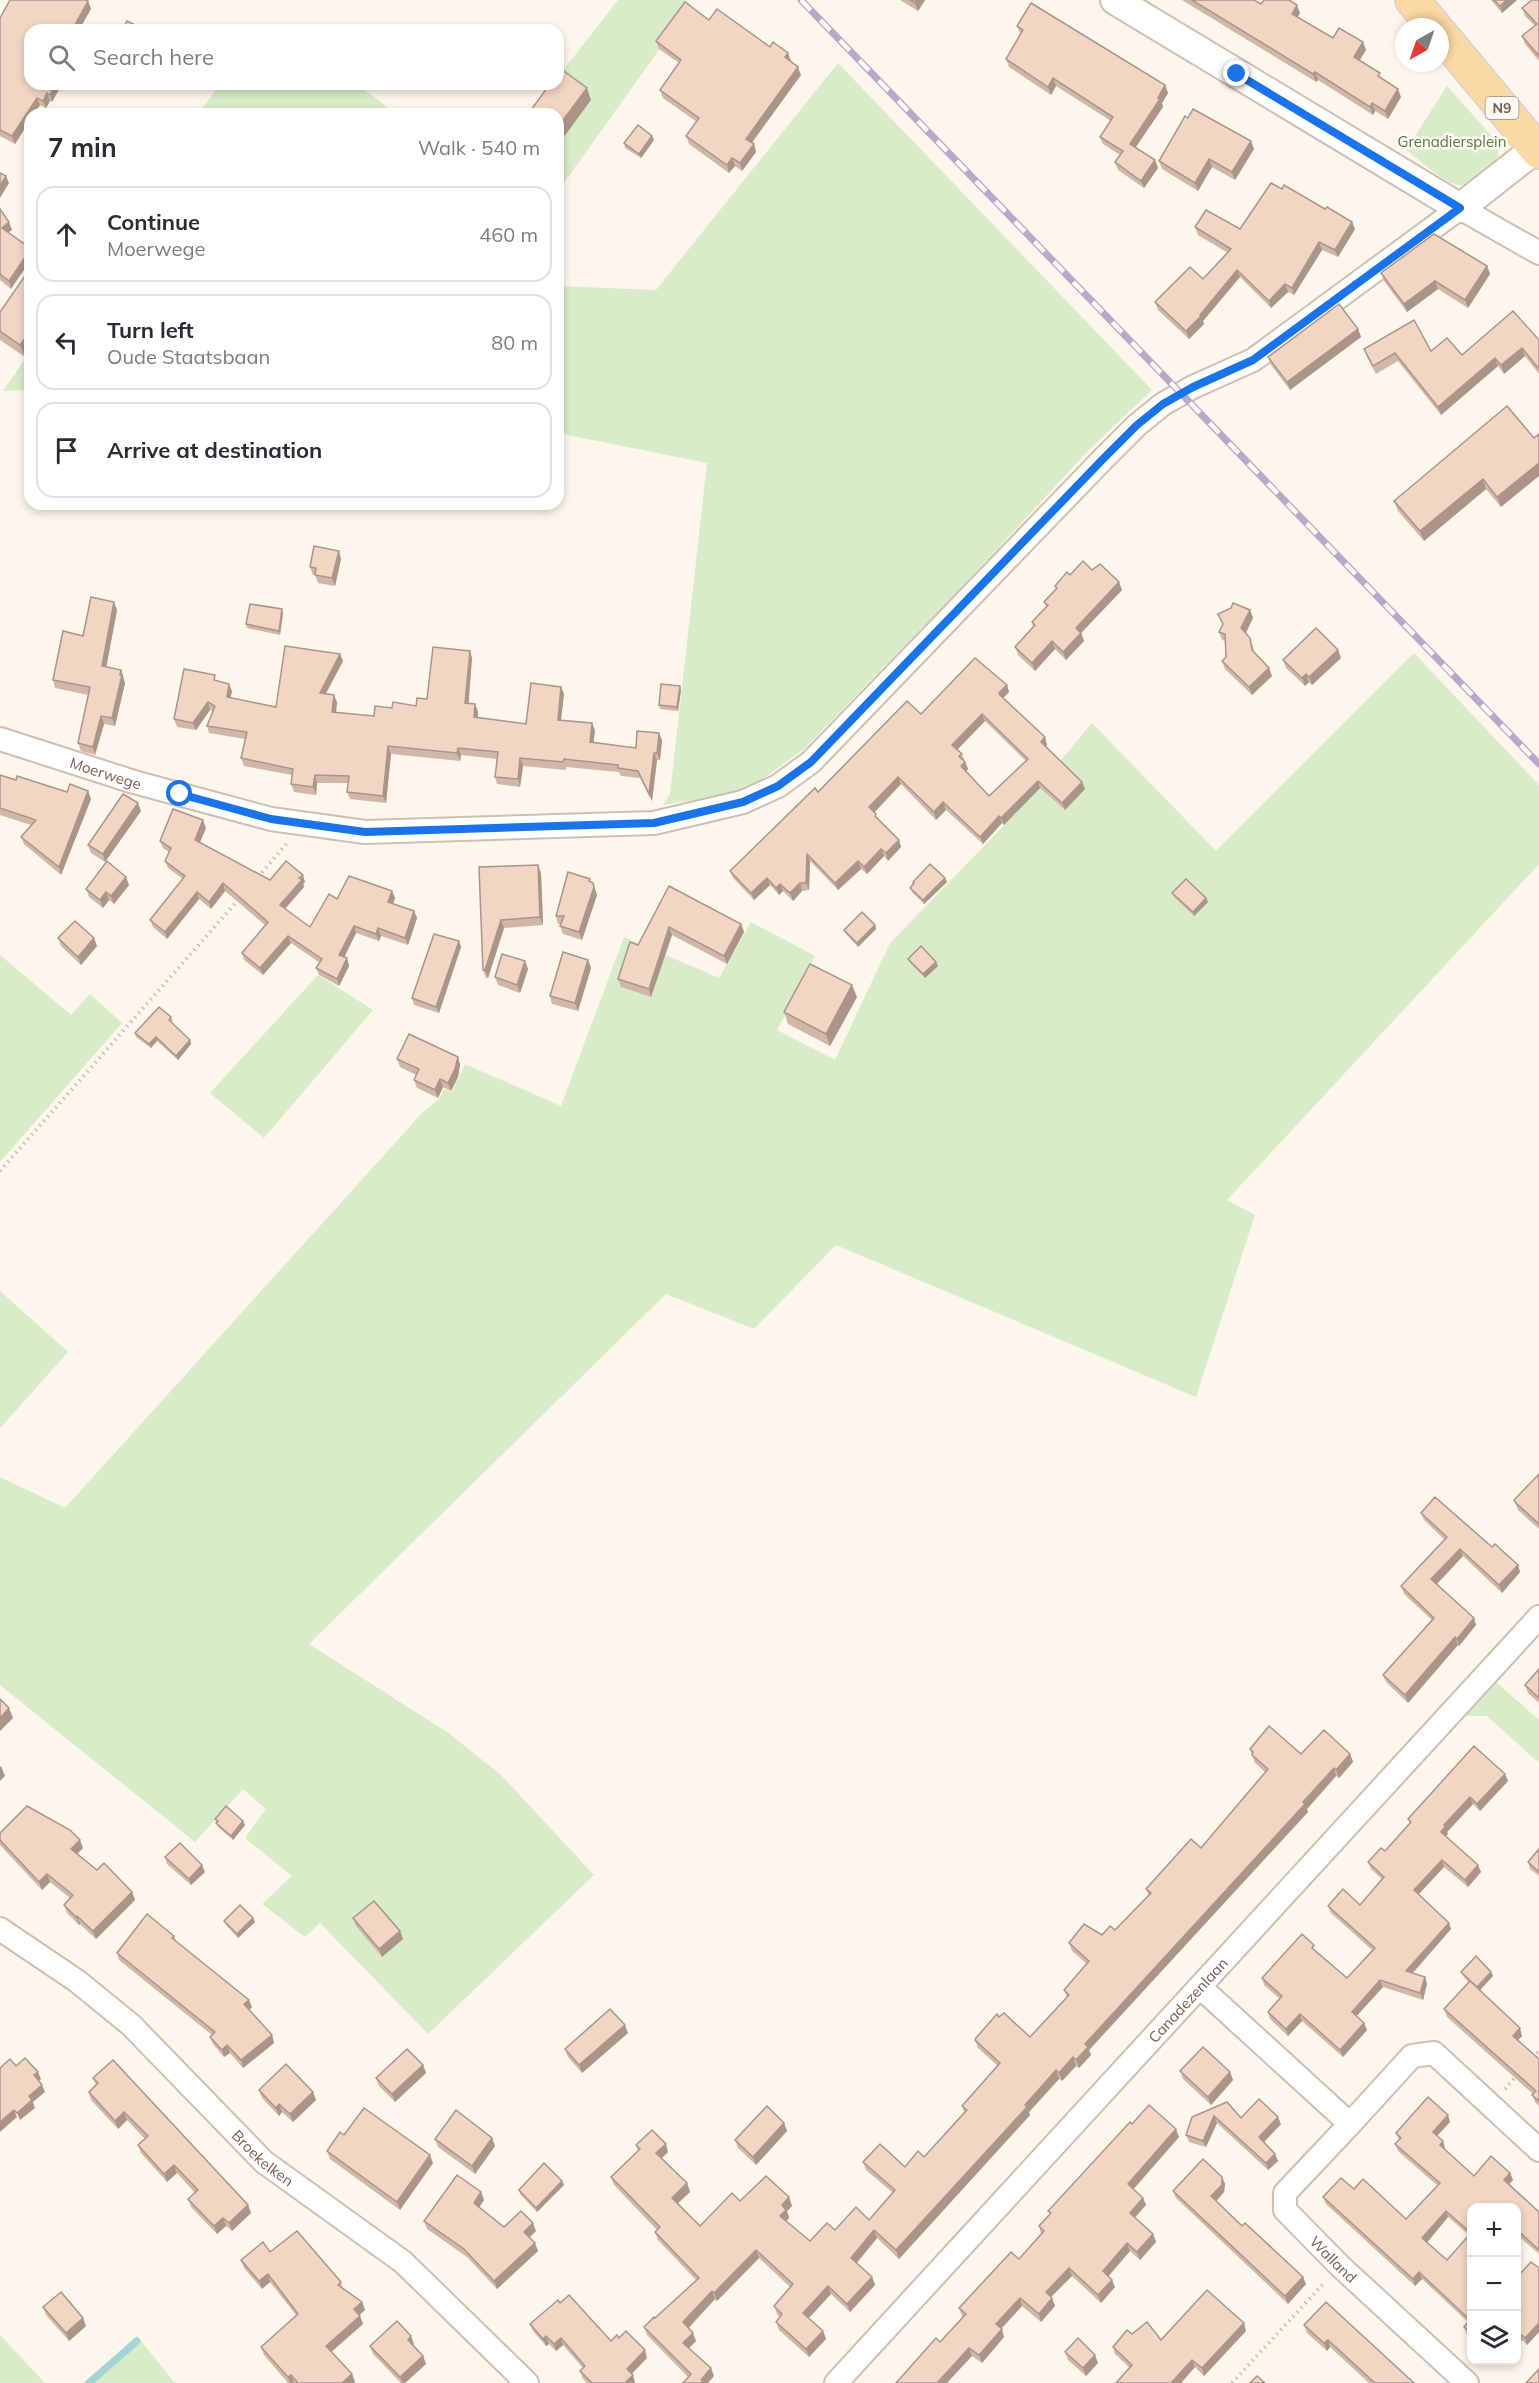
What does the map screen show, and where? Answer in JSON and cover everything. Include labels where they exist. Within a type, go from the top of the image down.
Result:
[{"type":"main road","points":[[1412,0],[1427,18]]},
{"type":"main road","name":"N9","points":[[1449,44],[1538,149]]},
{"type":"street","points":[[1115,0],[1460,208],[1539,253]]},
{"type":"street","points":[[1460,208],[1538,149]]},
{"type":"street","name":"Moerwege","points":[[0,739],[134,782],[271,819],[365,832],[654,823],[743,802],[778,786],[811,762],[1104,458],[1150,414],[1193,387],[1253,360],[1460,208]]},
{"type":"street","name":"Canadezenlaan","points":[[836,2383],[1539,1617]]},
{"type":"street","name":"Broekelken","points":[[0,1929],[77,1981],[131,2025],[264,2162],[403,2262],[527,2383]]},
{"type":"street","points":[[1200,1987],[1350,2124]]},
{"type":"street","name":"Walland","points":[[1467,2383],[1340,2266],[1285,2210],[1285,2193],[1412,2056],[1434,2054],[1539,2150]]},
{"type":"path","points":[[257,878],[304,824]]},
{"type":"path","points":[[0,1171],[242,896]]},
{"type":"path","points":[[1532,2058],[1539,2051]]},
{"type":"path","points":[[1490,2105],[1525,2066]]},
{"type":"path","points":[[1232,2383],[1340,2266]]},
{"type":"green space","points":[[618,0],[686,0],[691,5],[564,183],[564,108],[535,108],[552,90],[564,90],[564,69]]},
{"type":"green space","points":[[838,63],[1152,390],[1089,450],[960,589],[804,749],[760,781],[728,795],[663,805],[670,794],[707,463],[564,434],[564,286],[656,290]]},
{"type":"green space","name":"Grenadiersplein","points":[[1447,86],[1499,144],[1498,157],[1487,169],[1471,183],[1460,186],[1435,173],[1406,150]]},
{"type":"green space","points":[[216,90],[365,90],[388,108],[202,108]]},
{"type":"green space","points":[[24,361],[24,390],[3,391]]},
{"type":"green space","points":[[1414,653],[1539,785],[1539,864],[1227,1200],[1255,1215],[1196,1397],[836,1245],[754,1329],[666,1294],[309,1644],[447,1732],[500,1774],[594,1875],[428,2034],[320,1923],[305,1937],[262,1904],[292,1876],[245,1838],[266,1809],[243,1789],[195,1842],[0,1685],[0,1477],[65,1508],[423,1112],[439,1099],[444,1089],[452,1092],[465,1064],[561,1106],[624,937],[719,978],[751,922],[815,956],[777,1030],[835,1060],[890,943],[1020,809],[1092,723],[1216,851]]},
{"type":"green space","points":[[0,955],[71,1015],[90,994],[122,1023],[0,1162]]},
{"type":"green space","points":[[318,975],[373,1010],[264,1138],[210,1093]]},
{"type":"green space","points":[[0,1291],[68,1352],[0,1428]]},
{"type":"green space","points":[[1495,1681],[1539,1720],[1539,1763],[1487,1716],[1463,1716]]},
{"type":"green space","points":[[0,2335],[45,2383],[0,2383]]},
{"type":"green space","points":[[137,2336],[175,2383],[83,2383]]},
{"type":"building","points":[[10,0],[88,1],[75,24],[24,24],[24,90],[52,90],[50,95],[47,93],[43,101],[37,98],[30,108],[24,108],[24,118],[12,136],[0,130],[0,18]]},
{"type":"building","points":[[1192,0],[1254,0],[1261,4],[1264,0],[1289,0],[1297,5],[1292,14],[1333,38],[1339,28],[1363,42],[1354,57],[1380,73],[1378,76],[1398,89],[1385,111],[1372,103],[1370,107]]},
{"type":"building","points":[[1494,0],[1507,0],[1500,6]]},
{"type":"building","points":[[1532,0],[1539,0],[1539,56],[1522,36],[1537,24],[1522,8]]},
{"type":"building","points":[[685,2],[709,20],[717,9],[770,47],[773,42],[788,53],[785,57],[798,67],[746,139],[754,144],[740,163],[732,158],[727,165],[686,136],[699,118],[660,90],[681,60],[656,41]]},
{"type":"building","points":[[1031,3],[1165,85],[1158,98],[1160,99],[1130,144],[1155,160],[1141,181],[1115,162],[1123,151],[1100,137],[1113,117],[1053,78],[1048,87],[1006,59],[1023,30],[1017,26]]},
{"type":"building","points":[[564,71],[587,88],[564,119],[564,108],[532,108],[546,90],[564,90]]},
{"type":"building","points":[[1193,109],[1251,141],[1232,172],[1209,159],[1195,183],[1159,161],[1185,116],[1188,118]]},
{"type":"building","points":[[638,125],[652,136],[639,154],[624,143]]},
{"type":"building","points":[[0,173],[6,176],[0,186]]},
{"type":"building","points":[[1271,183],[1282,189],[1284,185],[1352,222],[1335,250],[1319,242],[1292,288],[1285,284],[1269,301],[1237,270],[1201,316],[1186,331],[1155,302],[1190,267],[1203,279],[1231,249],[1195,227],[1206,210],[1240,229]]},
{"type":"building","points":[[0,209],[9,222],[2,228],[24,244],[24,259],[9,281],[0,274]]},
{"type":"building","points":[[1434,234],[1487,266],[1465,300],[1435,281],[1404,304],[1381,273]]},
{"type":"building","points":[[24,277],[24,340],[20,345],[0,331],[0,312]]},
{"type":"building","points":[[1339,304],[1358,329],[1287,382],[1268,357]]},
{"type":"building","points":[[1513,311],[1539,340],[1539,369],[1522,348],[1501,365],[1495,358],[1438,407],[1395,353],[1373,366],[1364,349],[1414,320],[1431,351],[1447,338],[1462,355]]},
{"type":"building","points":[[1507,406],[1534,438],[1539,434],[1539,463],[1497,497],[1483,479],[1420,531],[1394,501]]},
{"type":"building","points":[[314,546],[339,551],[332,578],[315,575],[316,568],[310,567]]},
{"type":"building","points":[[1083,561],[1092,570],[1100,564],[1119,582],[1076,628],[1081,633],[1063,652],[1052,641],[1032,663],[1015,647],[1035,625],[1032,622],[1048,605],[1044,602],[1057,588],[1055,586],[1067,572],[1070,575]]},
{"type":"building","points":[[91,597],[114,602],[102,666],[121,670],[120,675],[122,675],[112,718],[101,716],[93,747],[78,743],[90,687],[53,680],[63,631],[83,636]]},
{"type":"building","points":[[1233,603],[1250,610],[1241,628],[1250,638],[1252,650],[1269,668],[1249,687],[1222,661],[1226,657],[1225,634],[1219,632],[1223,624],[1218,614],[1231,608]]},
{"type":"building","points":[[250,604],[282,609],[279,631],[246,624]]},
{"type":"building","points":[[1316,628],[1338,650],[1309,677],[1306,674],[1302,678],[1283,660]]},
{"type":"building","points":[[285,646],[340,654],[320,693],[334,695],[332,712],[374,716],[375,706],[392,708],[393,702],[416,706],[417,698],[427,699],[433,647],[470,651],[465,703],[475,704],[474,717],[526,724],[531,683],[561,687],[558,720],[592,723],[590,742],[636,748],[637,731],[659,733],[649,794],[638,771],[618,768],[618,765],[564,759],[563,762],[520,758],[518,779],[495,777],[498,752],[458,748],[457,753],[388,746],[383,796],[347,792],[349,776],[315,775],[313,787],[291,784],[293,769],[241,758],[247,732],[207,726],[215,706],[208,702],[193,723],[174,719],[184,669],[215,675],[214,680],[229,684],[227,697],[276,707]]},
{"type":"building","points":[[975,658],[1007,685],[999,693],[1000,695],[1045,737],[1041,742],[1082,782],[1062,803],[1038,781],[1001,818],[999,816],[980,837],[943,802],[934,812],[898,777],[869,807],[899,840],[886,853],[881,849],[864,867],[858,861],[835,883],[807,854],[806,883],[800,883],[790,893],[780,884],[776,888],[767,878],[751,893],[730,871],[815,788],[818,792],[907,701],[921,714]],"holes":[[[982,714],[1028,759],[989,796],[961,766],[965,762],[959,756],[962,754],[952,745]]]},
{"type":"building","points":[[661,684],[680,686],[677,707],[659,705]]},
{"type":"building","points":[[0,775],[16,780],[17,776],[67,792],[70,784],[88,791],[59,867],[21,837],[36,820],[0,808]]},
{"type":"building","points":[[123,794],[138,803],[103,854],[88,845]]},
{"type":"building","points":[[173,809],[203,820],[195,840],[270,880],[286,861],[303,875],[299,878],[302,880],[280,905],[310,927],[329,894],[337,899],[349,876],[392,891],[388,902],[414,911],[405,938],[378,928],[376,934],[354,926],[339,955],[347,958],[337,979],[316,968],[322,959],[288,936],[260,968],[242,953],[268,922],[223,883],[209,902],[197,892],[165,932],[150,920],[185,876],[165,861],[171,848],[160,841]]},
{"type":"building","points":[[107,861],[126,877],[111,896],[106,892],[100,900],[86,889]]},
{"type":"building","points":[[930,864],[945,878],[923,900],[910,888]]},
{"type":"building","points":[[538,865],[540,917],[501,920],[485,970],[483,970],[479,867]]},
{"type":"building","points":[[568,872],[590,879],[594,887],[579,932],[560,926],[564,916],[556,916]]},
{"type":"building","points":[[1186,879],[1206,898],[1193,912],[1172,893]]},
{"type":"building","points":[[669,886],[741,924],[724,956],[669,927],[649,989],[618,979],[630,942],[638,945]]},
{"type":"building","points":[[862,912],[875,925],[857,943],[844,930]]},
{"type":"building","points":[[75,921],[94,938],[78,957],[58,938]]},
{"type":"building","points":[[434,934],[459,941],[436,1007],[412,998]]},
{"type":"building","points":[[921,946],[936,962],[923,974],[908,959]]},
{"type":"building","points":[[563,952],[588,960],[575,1003],[550,996]]},
{"type":"building","points":[[502,954],[525,961],[517,985],[495,977]]},
{"type":"building","points":[[810,964],[852,985],[826,1034],[784,1012]]},
{"type":"building","points":[[159,1007],[171,1017],[169,1020],[190,1040],[176,1056],[156,1037],[149,1044],[135,1033]]},
{"type":"building","points":[[409,1034],[458,1057],[448,1083],[440,1079],[435,1090],[414,1080],[419,1069],[397,1059]]},
{"type":"building","points":[[1539,1474],[1539,1524],[1514,1500]]},
{"type":"building","points":[[1435,1497],[1492,1547],[1495,1544],[1518,1565],[1499,1585],[1460,1549],[1431,1579],[1474,1618],[1405,1695],[1383,1675],[1434,1618],[1401,1586],[1447,1537],[1421,1513]]},
{"type":"building","points":[[1539,1669],[1539,1698],[1525,1685]]},
{"type":"building","points":[[0,1699],[9,1708],[0,1718]]},
{"type":"building","points":[[1269,1726],[1301,1754],[1324,1730],[1350,1754],[1336,1770],[1334,1768],[1303,1802],[1305,1804],[1085,2044],[1088,2047],[1076,2060],[1073,2057],[1059,2073],[1056,2070],[1025,2105],[1027,2107],[896,2250],[874,2230],[851,2258],[872,2277],[847,2304],[828,2286],[803,2313],[823,2331],[806,2349],[776,2322],[782,2314],[774,2306],[793,2284],[756,2250],[683,2322],[693,2333],[683,2343],[711,2368],[701,2380],[704,2383],[683,2383],[691,2374],[644,2327],[699,2278],[655,2232],[660,2227],[611,2177],[640,2149],[636,2145],[652,2130],[666,2144],[656,2153],[687,2183],[672,2198],[700,2226],[732,2193],[740,2201],[766,2176],[789,2197],[782,2205],[786,2210],[780,2216],[810,2241],[827,2223],[835,2230],[856,2207],[869,2220],[895,2190],[863,2162],[880,2144],[905,2167],[918,2151],[924,2157],[967,2110],[962,2106],[1000,2063],[975,2040],[976,2038],[997,2014],[999,2017],[1004,2013],[1030,2037],[1069,1995],[1064,1990],[1089,1961],[1069,1943],[1084,1924],[1102,1935],[1110,1926],[1115,1930],[1151,1893],[1146,1889],[1191,1839],[1201,1848],[1268,1769],[1252,1755],[1253,1752],[1250,1749]]},
{"type":"building","points":[[1474,1746],[1505,1774],[1477,1804],[1470,1797],[1444,1825],[1441,1832],[1478,1865],[1465,1880],[1442,1860],[1414,1890],[1449,1923],[1406,1971],[1425,1977],[1420,1993],[1380,1980],[1352,2012],[1364,2023],[1340,2050],[1300,2014],[1286,2029],[1268,2012],[1282,1996],[1262,1978],[1302,1934],[1314,1945],[1312,1948],[1347,1978],[1375,1948],[1328,1906],[1343,1889],[1360,1905],[1384,1877],[1368,1862],[1381,1848],[1385,1851],[1411,1822],[1408,1819]]},
{"type":"building","points":[[27,1806],[70,1830],[80,1840],[71,1849],[97,1870],[104,1863],[132,1892],[93,1931],[64,1905],[73,1895],[47,1874],[39,1882],[0,1840],[0,1833]]},
{"type":"building","points":[[226,1806],[243,1821],[231,1836],[216,1823],[218,1821],[215,1819]]},
{"type":"building","points":[[180,1843],[202,1865],[189,1879],[165,1857]]},
{"type":"building","points":[[1539,1849],[1539,1872],[1528,1862]]},
{"type":"building","points":[[374,1901],[400,1931],[379,1949],[353,1918]]},
{"type":"building","points":[[240,1905],[253,1918],[237,1934],[224,1921]]},
{"type":"building","points":[[147,1914],[174,1936],[172,1938],[249,2000],[244,2004],[272,2035],[241,2060],[227,2045],[222,2050],[210,2037],[215,2032],[117,1953]]},
{"type":"building","points":[[1476,1956],[1491,1972],[1477,1987],[1461,1972]]},
{"type":"building","points":[[1470,1981],[1520,2028],[1513,2036],[1539,2059],[1539,2101],[1532,2095],[1536,2091],[1444,2009]]},
{"type":"building","points":[[610,2009],[625,2025],[579,2065],[565,2049]]},
{"type":"building","points":[[1203,2047],[1230,2072],[1208,2097],[1180,2071]]},
{"type":"building","points":[[407,2049],[423,2065],[392,2094],[376,2078]]},
{"type":"building","points":[[25,2058],[38,2072],[34,2075],[42,2085],[29,2096],[32,2100],[17,2113],[14,2110],[0,2122],[0,2068],[10,2059],[16,2066]]},
{"type":"building","points":[[113,2060],[248,2205],[229,2223],[223,2218],[214,2226],[188,2199],[198,2190],[174,2165],[164,2174],[138,2145],[148,2136],[124,2112],[115,2121],[89,2092],[98,2083],[93,2078]]},
{"type":"building","points":[[286,2064],[313,2092],[290,2114],[279,2104],[276,2108],[259,2090]]},
{"type":"building","points":[[1428,2097],[1448,2115],[1433,2132],[1443,2141],[1440,2145],[1474,2176],[1491,2156],[1510,2173],[1504,2180],[1539,2212],[1539,2250],[1521,2234],[1521,2203],[1467,2203],[1467,2229],[1446,2211],[1422,2238],[1447,2260],[1467,2238],[1467,2317],[1419,2272],[1413,2279],[1323,2197],[1341,2178],[1354,2189],[1363,2179],[1406,2219],[1440,2183],[1395,2144],[1401,2138],[1396,2133]]},
{"type":"building","points":[[1259,2099],[1278,2117],[1259,2137],[1275,2154],[1266,2163],[1214,2116],[1203,2141],[1186,2135],[1192,2117],[1227,2102],[1241,2118]]},
{"type":"building","points":[[1149,2105],[1176,2129],[1128,2184],[1143,2198],[1130,2213],[1153,2234],[1137,2252],[1127,2243],[1103,2271],[1112,2280],[1098,2295],[1069,2268],[1046,2292],[1052,2298],[1039,2314],[1020,2298],[996,2324],[1002,2329],[979,2355],[969,2348],[937,2383],[896,2383],[936,2338],[940,2342],[966,2314],[959,2308],[1011,2252],[1019,2259],[1044,2231],[1039,2226],[1051,2213],[1048,2211],[1130,2122],[1132,2124]]},
{"type":"building","points":[[767,2106],[784,2123],[753,2157],[735,2140]]},
{"type":"building","points":[[364,2108],[430,2155],[397,2202],[327,2151],[340,2132],[344,2135]]},
{"type":"building","points":[[456,2110],[492,2138],[472,2166],[435,2139]]},
{"type":"building","points":[[1203,2159],[1222,2177],[1222,2185],[1211,2196],[1242,2226],[1245,2223],[1303,2277],[1285,2296],[1173,2191]]},
{"type":"building","points":[[544,2163],[562,2181],[536,2208],[519,2190]]},
{"type":"building","points":[[457,2175],[481,2192],[474,2203],[504,2227],[521,2211],[533,2223],[524,2232],[535,2243],[494,2281],[464,2249],[424,2221]]},
{"type":"building","points":[[297,2231],[341,2282],[338,2285],[362,2302],[354,2309],[360,2316],[326,2346],[352,2374],[342,2383],[298,2383],[291,2375],[288,2377],[261,2347],[298,2314],[268,2274],[259,2281],[241,2260],[263,2242],[270,2252]]},
{"type":"building","points":[[1531,2262],[1539,2268],[1539,2323],[1525,2338],[1521,2335],[1521,2273]]},
{"type":"building","points":[[1207,2290],[1244,2323],[1202,2368],[1192,2360],[1171,2383],[1116,2383],[1132,2365],[1113,2347],[1127,2330],[1132,2334],[1147,2322],[1161,2340]]},
{"type":"building","points":[[61,2292],[83,2318],[66,2333],[43,2307]]},
{"type":"building","points":[[569,2295],[611,2341],[617,2335],[619,2338],[626,2331],[645,2350],[627,2369],[633,2375],[625,2383],[592,2383],[580,2371],[585,2366],[561,2338],[554,2344],[546,2336],[543,2339],[530,2324],[558,2300],[560,2303]]},
{"type":"building","points":[[1326,2302],[1414,2383],[1375,2383],[1328,2340],[1324,2343],[1304,2325]]},
{"type":"building","points":[[397,2321],[411,2336],[408,2340],[423,2356],[400,2377],[370,2346]]},
{"type":"building","points":[[1078,2338],[1095,2355],[1083,2368],[1065,2352]]},
{"type":"building","points":[[1539,2369],[1539,2383],[1526,2383]]},
{"type":"building","points":[[1257,2376],[1265,2383],[1250,2383]]},
{"type":"waterway","points":[[89,2383],[137,2341]]},
{"type":"railway","points":[[801,0],[1539,764]]},
{"type":"route","points":[[180,794],[271,819],[365,832],[654,823],[743,802],[778,786],[811,762],[1137,425],[1163,404],[1193,387],[1253,360],[1460,208],[1237,74]]}]
